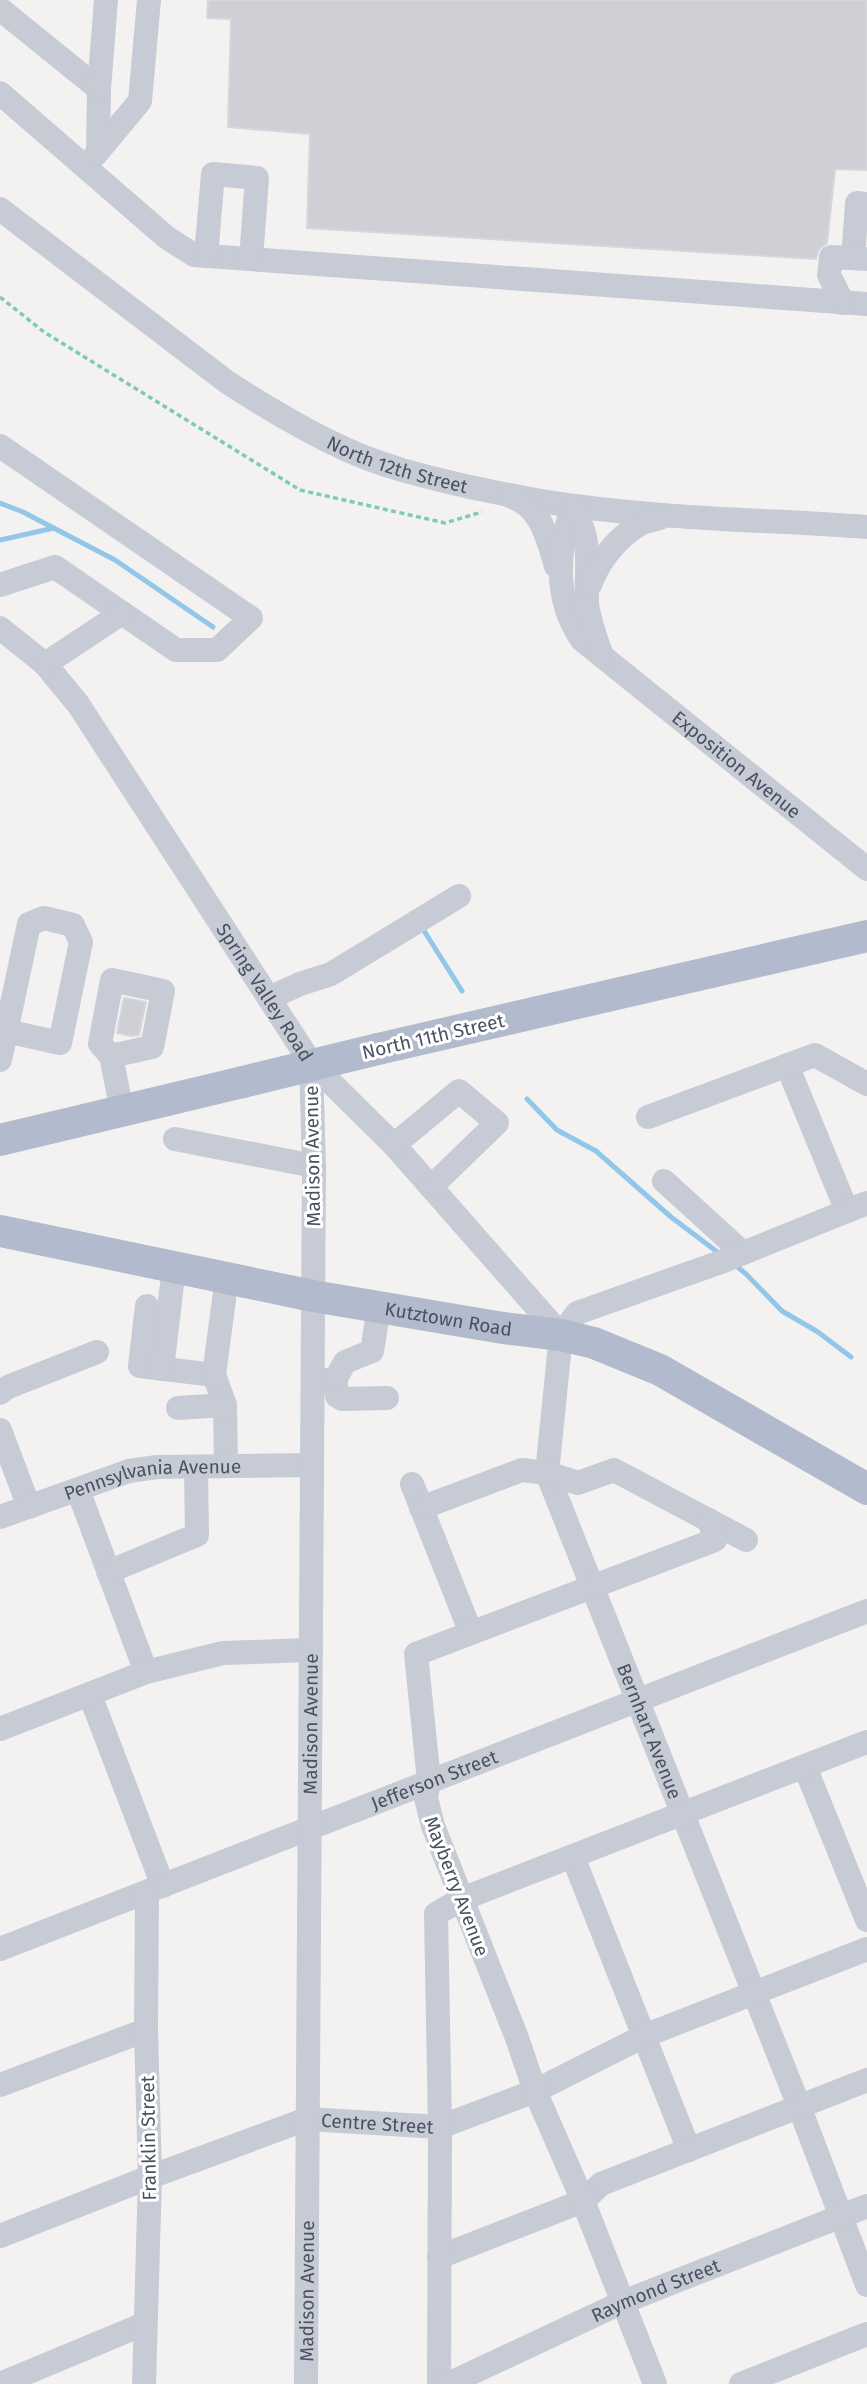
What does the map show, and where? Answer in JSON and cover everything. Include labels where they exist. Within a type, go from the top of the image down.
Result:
[{"type":"main road","name":"North 11th Street","points":[[0,1140],[857,939]]},
{"type":"main road","name":"Kutztown Road","points":[[0,1231],[313,1296],[561,1335],[594,1343],[660,1370],[867,1489]]},
{"type":"street","points":[[92,160],[106,0]]},
{"type":"street","points":[[92,160],[140,101],[149,0]]},
{"type":"street","points":[[0,9],[100,89]]},
{"type":"street","points":[[0,93],[92,160],[178,246],[194,255],[855,304]]},
{"type":"street","points":[[206,256],[213,174],[257,178],[251,259]]},
{"type":"street","points":[[855,304],[830,275],[831,257],[860,258],[857,203],[867,204]]},
{"type":"street","name":"North 12th Street","points":[[0,209],[191,357],[265,406],[344,448],[382,463],[420,476],[573,506],[667,515],[867,527]]},
{"type":"street","points":[[0,446],[251,618],[217,650],[176,650],[55,567],[0,585]]},
{"type":"street","points":[[505,494],[521,500],[540,521],[560,578]]},
{"type":"street","points":[[573,506],[585,528],[588,555],[587,603],[603,660]]},
{"type":"street","name":"Exposition Avenue","points":[[573,506],[565,529],[560,578],[575,631],[582,640],[603,660],[867,869]]},
{"type":"street","points":[[587,603],[595,571],[613,545],[642,523],[667,515]]},
{"type":"street","points":[[45,664],[122,613]]},
{"type":"street","name":"Spring Valley Road","points":[[0,628],[45,664],[95,728],[311,1063],[394,1145],[561,1335]]},
{"type":"street","points":[[269,999],[300,984],[331,974],[459,896]]},
{"type":"street","points":[[0,1060],[6,1031],[29,925],[44,918],[73,925],[81,942],[60,1043],[6,1031]]},
{"type":"street","points":[[648,1117],[815,1055],[867,1084]]},
{"type":"street","points":[[111,1056],[122,1111]]},
{"type":"street","name":"Madison Avenue","points":[[306,2384],[311,1465],[323,1380],[313,1296],[314,1166],[311,1063]]},
{"type":"street","points":[[561,1335],[577,1313],[732,1258],[857,1207],[788,1065]]},
{"type":"street","points":[[394,1145],[459,1091],[497,1123],[431,1187]]},
{"type":"street","points":[[175,1139],[314,1166]]},
{"type":"street","points":[[664,1181],[732,1258]]},
{"type":"street","points":[[162,1369],[174,1267]]},
{"type":"street","points":[[226,1466],[225,1405],[214,1375],[227,1277]]},
{"type":"street","points":[[147,1306],[140,1366],[214,1375]]},
{"type":"street","points":[[379,1307],[381,1352],[345,1362],[323,1380],[342,1399],[387,1398]]},
{"type":"street","name":"Bernhart Avenue","points":[[561,1335],[547,1473],[799,2106],[867,2285]]},
{"type":"street","points":[[0,1393],[8,1387],[97,1352]]},
{"type":"street","points":[[178,1408],[225,1405]]},
{"type":"street","points":[[0,1430],[29,1507]]},
{"type":"street","name":"Pennsylvania Avenue","points":[[0,1517],[129,1471],[156,1467],[311,1465]]},
{"type":"street","points":[[108,1572],[197,1535],[196,1467]]},
{"type":"street","points":[[421,1508],[522,1470],[547,1473],[578,1483],[614,1470],[746,1540]]},
{"type":"street","points":[[412,1484],[471,1633]]},
{"type":"street","points":[[78,1490],[146,1672]]},
{"type":"street","name":"Mayberry Avenue","points":[[655,2384],[583,2201],[535,2091],[428,1808],[426,1798],[429,1781],[416,1654],[715,1540],[709,1520]]},
{"type":"street","name":"Jefferson Street","points":[[0,1949],[867,1611]]},
{"type":"street","points":[[0,1729],[146,1672],[223,1653],[311,1650]]},
{"type":"street","points":[[90,1695],[155,1889]]},
{"type":"street","points":[[439,2384],[440,2127],[436,1914],[462,1899],[867,1742]]},
{"type":"street","points":[[805,1767],[867,1920]]},
{"type":"street","points":[[573,1857],[689,2150]]},
{"type":"street","name":"Franklin Street","points":[[144,2384],[150,2177],[146,2030],[155,1889]]},
{"type":"street","name":"Centre Street","points":[[0,2236],[307,2119],[440,2127],[535,2091],[644,2036],[867,1949]]},
{"type":"street","points":[[0,2085],[146,2030]]},
{"type":"street","points":[[439,2257],[583,2201],[601,2184],[867,2080]]},
{"type":"street","name":"Raymond Street","points":[[448,2384],[623,2302],[867,2206]]},
{"type":"street","points":[[0,2384],[144,2324]]},
{"type":"street","points":[[741,2384],[867,2334]]},
{"type":"path","points":[[0,297],[44,332],[300,490],[445,523],[483,511]]},
{"type":"building","points":[[208,0],[867,0],[867,170],[835,169],[827,243],[819,249],[816,259],[307,228],[310,134],[228,127],[231,19],[207,18]]},
{"type":"building","points":[[124,998],[146,1002],[139,1035],[117,1033]]},
{"type":"waterway","points":[[0,503],[23,512],[115,560],[213,627]]},
{"type":"waterway","points":[[0,540],[54,528]]},
{"type":"waterway","points":[[421,926],[462,991]]},
{"type":"waterway","points":[[527,1099],[557,1130],[596,1151],[671,1217],[720,1254]]},
{"type":"waterway","points":[[734,1264],[782,1311],[818,1332],[851,1357]]}]
